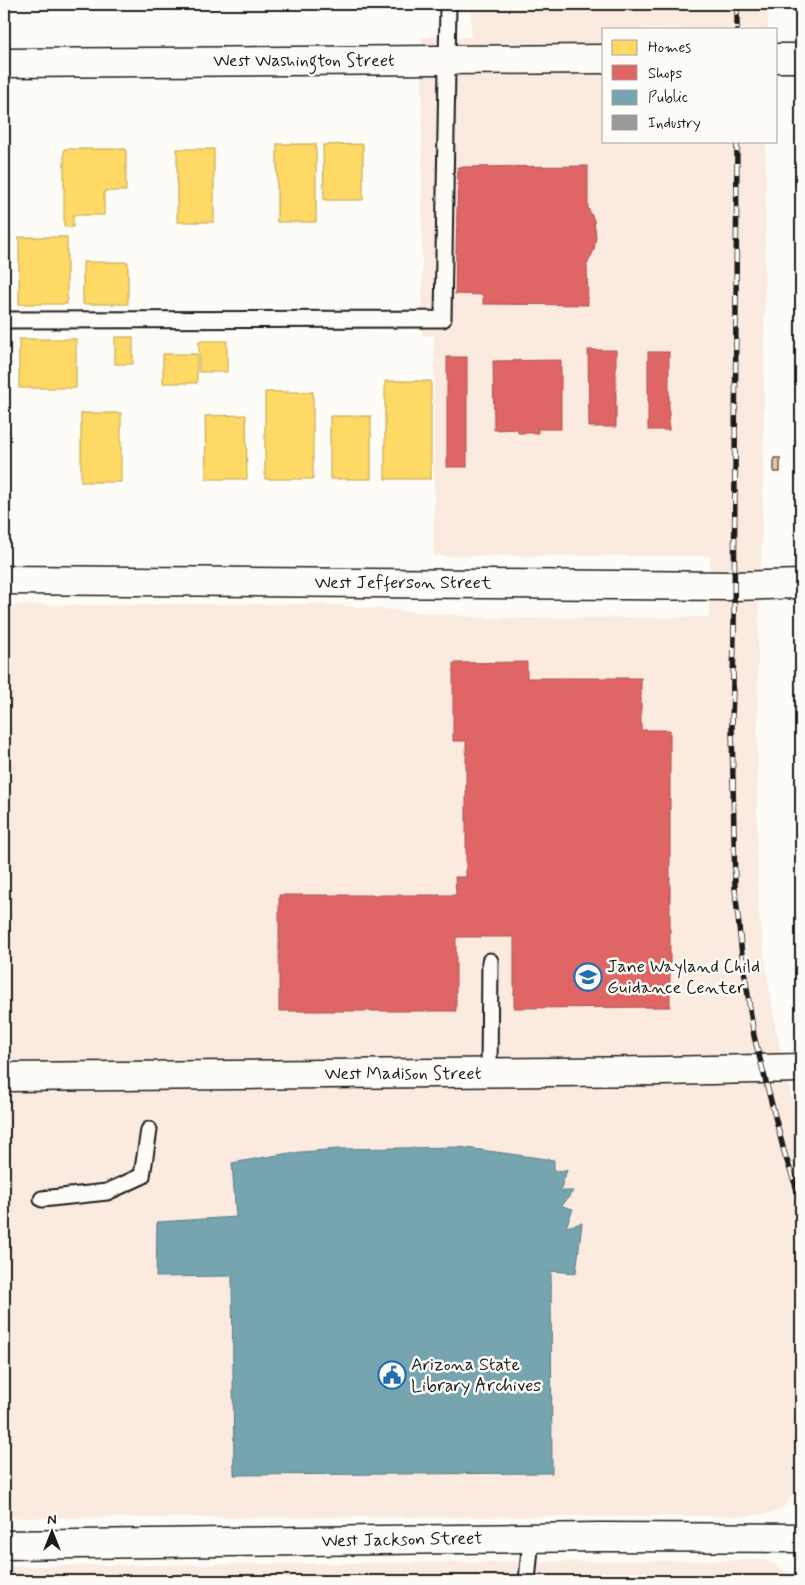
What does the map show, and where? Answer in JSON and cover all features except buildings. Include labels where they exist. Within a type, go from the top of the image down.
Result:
[{"type":"street","points":[[778,58],[801,58]]},
{"type":"street","name":"West Washington Street","points":[[4,63],[602,59]]},
{"type":"street","name":"West Jefferson Street","points":[[4,580],[724,586],[801,584]]},
{"type":"street","name":"West Madison Street","points":[[4,1077],[762,1070],[801,1068]]},
{"type":"street","name":"West Jackson Street","points":[[4,1545],[531,1538],[801,1538]]},
{"type":"lane","points":[[4,320],[443,318],[448,4]]},
{"type":"lane","points":[[489,1073],[490,961]]},
{"type":"lane","points":[[42,1199],[107,1192],[142,1176],[149,1130]]},
{"type":"lane","points":[[527,1581],[531,1538]]},
{"type":"shaded area","points":[[471,4],[768,4],[768,28],[602,28],[602,142],[766,142],[763,501],[758,645],[757,854],[759,911],[766,968],[776,1030],[801,1138],[801,1269],[794,1255],[796,1485],[787,1504],[774,1513],[749,1516],[11,1518],[4,1512],[4,609],[12,605],[323,604],[488,618],[709,617],[710,556],[434,556],[434,336],[422,335],[422,37],[471,37]]},
{"type":"shaded area","points":[[763,1560],[776,1565],[789,1574],[792,1581],[4,1581],[4,1566]]},
{"type":"railway","points":[[737,4],[737,28]]},
{"type":"railway","points":[[737,142],[732,726],[735,889],[742,955],[754,1036],[785,1155],[801,1201]]},
{"type":"place","name":"Jane Wayland Child Guidance Center","points":[[588,977]]},
{"type":"place","name":"Arizona State Library Archives","points":[[392,1375]]}]
